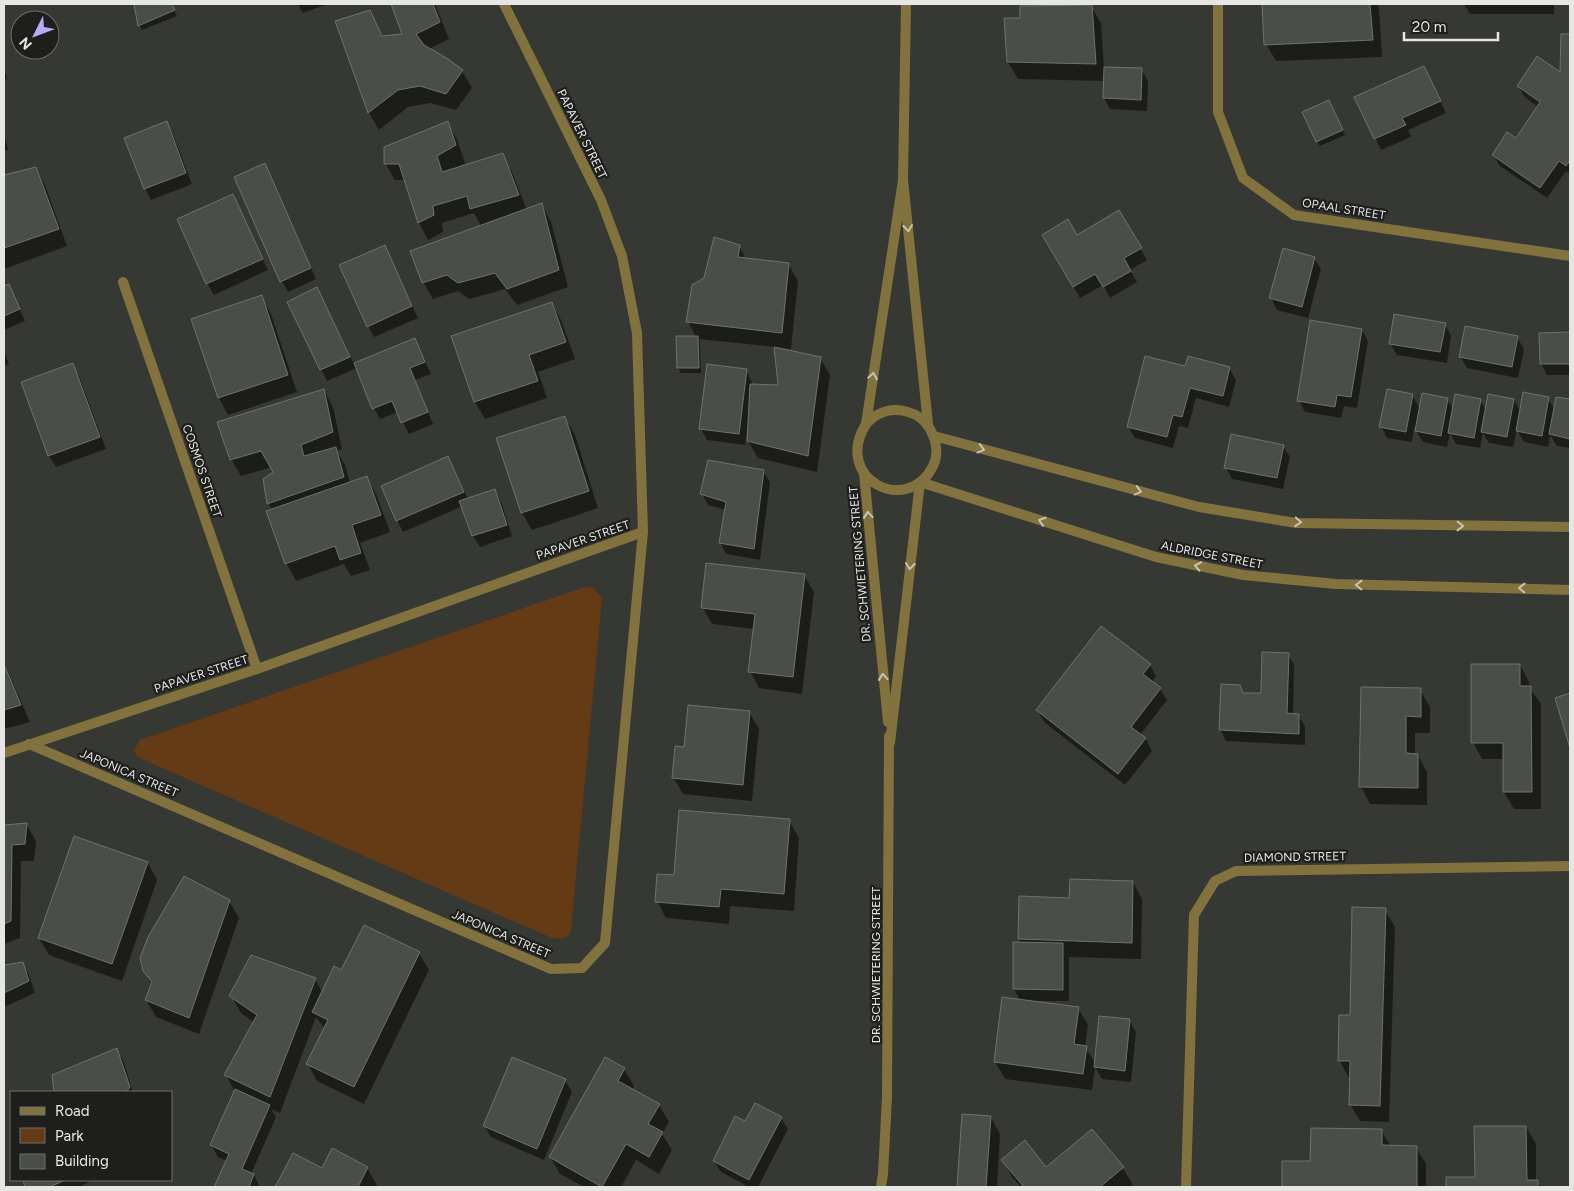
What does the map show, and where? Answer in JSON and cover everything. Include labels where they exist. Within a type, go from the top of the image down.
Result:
[{"type":"street","name":"PAPAVER STREET","points":[[4,753],[257,669],[643,532],[638,333],[622,256],[601,200],[504,4]]},
{"type":"street","points":[[906,4],[903,180],[928,424],[934,436],[937,450],[935,463],[929,474],[909,488],[897,490],[884,488],[873,482],[864,473],[858,462],[856,450],[859,436],[866,424],[876,415],[890,410],[904,410],[916,415],[928,424]]},
{"type":"street","name":"OPAAL STREET","points":[[1218,4],[1218,112],[1243,178],[1294,214],[1570,256]]},
{"type":"street","points":[[866,424],[903,180]]},
{"type":"street","name":"COSMOS STREET","points":[[123,282],[257,669]]},
{"type":"street","points":[[934,436],[1199,507],[1296,523],[1570,528]]},
{"type":"street","name":"DR. SCHWIETERING STREET","points":[[864,473],[890,743],[887,1097],[881,1187]]},
{"type":"street","name":"DR. SCHWIETERING STREET","points":[[890,743],[920,482]]},
{"type":"street","name":"ALDRIDGE STREET","points":[[920,482],[1156,557],[1243,576],[1336,584],[1570,590]]},
{"type":"street","name":"JAPONICA STREET","points":[[29,744],[551,969],[582,968],[605,944],[643,532]]},
{"type":"street","name":"DIAMOND STREET","points":[[1186,1187],[1194,915],[1215,881],[1236,871],[1570,866]]},
{"type":"green space","points":[[592,587],[602,598],[571,929],[568,936],[561,939],[552,938],[137,757],[134,750],[140,740],[582,588]]},
{"type":"building","points":[[134,4],[172,4],[175,10],[138,26]]},
{"type":"building","points":[[391,4],[433,4],[440,22],[416,34],[424,45],[463,70],[446,94],[420,86],[398,90],[368,113],[335,21],[370,10],[382,36],[402,34]]},
{"type":"building","points":[[1262,4],[1370,4],[1373,40],[1264,45]]},
{"type":"building","points":[[1092,5],[1096,64],[1007,62],[1004,18],[1020,18],[1020,6]]},
{"type":"building","points":[[1561,34],[1570,34],[1570,160],[1566,166],[1559,161],[1540,188],[1492,155],[1507,132],[1516,138],[1540,102],[1517,86],[1537,56],[1560,72]]},
{"type":"building","points":[[1424,66],[1441,101],[1402,118],[1406,125],[1374,139],[1354,97]]},
{"type":"building","points":[[1104,67],[1142,68],[1141,100],[1103,98]]},
{"type":"building","points":[[1329,100],[1343,130],[1316,142],[1302,112]]},
{"type":"building","points":[[167,121],[186,173],[144,189],[124,138]]},
{"type":"building","points":[[448,121],[456,145],[437,156],[442,172],[503,153],[519,195],[470,209],[467,196],[433,206],[434,215],[418,223],[399,164],[384,164],[384,147]]},
{"type":"building","points":[[265,163],[311,268],[280,282],[234,177]]},
{"type":"building","points":[[36,167],[59,229],[4,248],[4,175]]},
{"type":"building","points":[[233,194],[263,259],[206,284],[177,219]]},
{"type":"building","points":[[542,203],[559,270],[507,289],[495,273],[458,283],[447,275],[422,283],[410,251]]},
{"type":"building","points":[[1119,210],[1142,248],[1124,258],[1131,271],[1103,287],[1095,274],[1073,287],[1042,235],[1068,219],[1077,235]]},
{"type":"building","points":[[714,237],[740,245],[738,257],[789,263],[782,333],[686,322],[692,285],[704,278]]},
{"type":"building","points":[[385,245],[412,306],[367,327],[339,265]]},
{"type":"building","points":[[1283,248],[1315,257],[1302,307],[1269,298]]},
{"type":"building","points":[[9,284],[20,309],[4,316],[4,286]]},
{"type":"building","points":[[317,287],[350,357],[320,370],[287,302]]},
{"type":"building","points":[[262,295],[288,375],[218,398],[191,319]]},
{"type":"building","points":[[552,302],[566,342],[529,355],[538,381],[474,402],[451,336]]},
{"type":"building","points":[[1394,314],[1446,323],[1440,352],[1389,344]]},
{"type":"building","points":[[1310,320],[1362,329],[1351,397],[1337,395],[1335,407],[1297,401]]},
{"type":"building","points":[[1465,326],[1518,336],[1512,367],[1459,357]]},
{"type":"building","points":[[1570,332],[1570,364],[1540,364],[1539,333]]},
{"type":"building","points":[[676,336],[698,336],[699,368],[677,368]]},
{"type":"building","points":[[415,338],[425,362],[410,368],[428,412],[401,423],[392,401],[372,409],[354,363]]},
{"type":"building","points":[[774,347],[821,357],[808,456],[747,441],[750,384],[778,385]]},
{"type":"building","points":[[1145,356],[1185,366],[1188,356],[1230,367],[1223,396],[1190,388],[1182,417],[1173,415],[1167,437],[1127,427]]},
{"type":"building","points":[[73,363],[100,437],[48,456],[21,382]]},
{"type":"building","points":[[707,364],[747,369],[739,434],[699,429]]},
{"type":"building","points":[[324,389],[333,432],[301,445],[304,456],[336,447],[344,477],[267,504],[263,479],[273,472],[261,451],[230,460],[217,422]]},
{"type":"building","points":[[1387,389],[1413,394],[1406,432],[1379,427]]},
{"type":"building","points":[[1523,392],[1549,397],[1542,436],[1516,431]]},
{"type":"building","points":[[1422,393],[1448,398],[1441,436],[1415,431]]},
{"type":"building","points":[[1455,394],[1481,399],[1474,438],[1448,433]]},
{"type":"building","points":[[1488,394],[1514,399],[1507,437],[1481,432]]},
{"type":"building","points":[[1556,397],[1570,399],[1570,439],[1549,434]]},
{"type":"building","points":[[565,416],[589,491],[521,513],[496,438]]},
{"type":"building","points":[[1231,434],[1284,445],[1277,478],[1224,468]]},
{"type":"building","points":[[448,456],[464,492],[396,521],[381,486]]},
{"type":"building","points":[[708,460],[764,470],[754,549],[719,543],[726,502],[700,494]]},
{"type":"building","points":[[367,476],[381,515],[352,525],[361,553],[340,560],[335,546],[285,564],[266,511]]},
{"type":"building","points":[[495,489],[507,525],[472,536],[459,501]]},
{"type":"building","points":[[706,563],[805,574],[793,677],[748,672],[755,614],[701,608]]},
{"type":"building","points":[[1101,626],[1151,664],[1143,674],[1161,688],[1131,727],[1146,738],[1118,774],[1036,710]]},
{"type":"building","points":[[1262,652],[1289,653],[1287,713],[1299,714],[1299,734],[1219,730],[1221,684],[1240,685],[1243,693],[1261,693]]},
{"type":"building","points":[[4,664],[21,705],[4,710]]},
{"type":"building","points":[[1471,664],[1520,664],[1520,686],[1531,686],[1532,792],[1503,792],[1503,743],[1471,743]]},
{"type":"building","points":[[1361,687],[1421,688],[1421,717],[1406,716],[1406,753],[1418,754],[1418,788],[1359,787]]},
{"type":"building","points":[[1570,693],[1570,748],[1555,698]]},
{"type":"building","points":[[688,705],[750,711],[743,785],[672,778],[675,746],[684,747]]},
{"type":"building","points":[[679,810],[790,819],[784,894],[721,889],[719,907],[655,902],[657,874],[674,875]]},
{"type":"building","points":[[27,823],[25,844],[12,845],[11,921],[4,924],[4,825]]},
{"type":"building","points":[[74,836],[148,862],[112,964],[38,938]]},
{"type":"building","points":[[184,876],[230,900],[189,1018],[145,1000],[152,982],[143,971],[140,958],[148,937]]},
{"type":"building","points":[[1070,879],[1133,881],[1132,943],[1018,939],[1019,896],[1069,898]]},
{"type":"building","points":[[1352,907],[1386,908],[1380,1106],[1349,1105],[1350,1061],[1338,1061],[1339,1015],[1350,1015]]},
{"type":"building","points":[[364,925],[420,952],[354,1087],[306,1064],[328,1020],[312,1012],[334,966],[341,970]]},
{"type":"building","points":[[1013,942],[1063,943],[1063,990],[1013,989]]},
{"type":"building","points":[[251,955],[316,978],[270,1097],[224,1075],[257,1015],[229,996]]},
{"type":"building","points":[[23,962],[29,981],[4,993],[4,965]]},
{"type":"building","points":[[1002,997],[1079,1007],[1074,1044],[1087,1046],[1083,1074],[994,1062]]},
{"type":"building","points":[[1099,1016],[1130,1019],[1125,1071],[1094,1067]]},
{"type":"building","points":[[117,1048],[130,1087],[127,1091],[54,1091],[52,1075]]},
{"type":"building","points":[[512,1057],[566,1079],[537,1149],[483,1126]]},
{"type":"building","points":[[605,1057],[625,1068],[618,1081],[660,1104],[648,1124],[663,1132],[649,1157],[626,1144],[602,1187],[549,1157]]},
{"type":"building","points":[[235,1089],[270,1105],[242,1169],[254,1174],[249,1187],[214,1187],[229,1154],[210,1145]]},
{"type":"building","points":[[755,1103],[782,1117],[749,1180],[713,1161],[735,1116],[745,1121]]},
{"type":"building","points":[[962,1114],[991,1116],[986,1187],[957,1187]]},
{"type":"building","points":[[1474,1126],[1526,1126],[1527,1180],[1538,1180],[1538,1187],[1446,1187],[1446,1177],[1475,1177]]},
{"type":"building","points":[[1311,1128],[1382,1129],[1382,1145],[1417,1146],[1417,1187],[1282,1187],[1282,1161],[1310,1161]]},
{"type":"building","points":[[1092,1129],[1124,1167],[1100,1187],[1024,1187],[1001,1160],[1025,1140],[1046,1167]]},
{"type":"building","points":[[332,1148],[368,1167],[358,1187],[275,1187],[293,1153],[322,1168]]},
{"type":"building","points":[[23,1181],[63,1181],[50,1187],[25,1187]]}]
